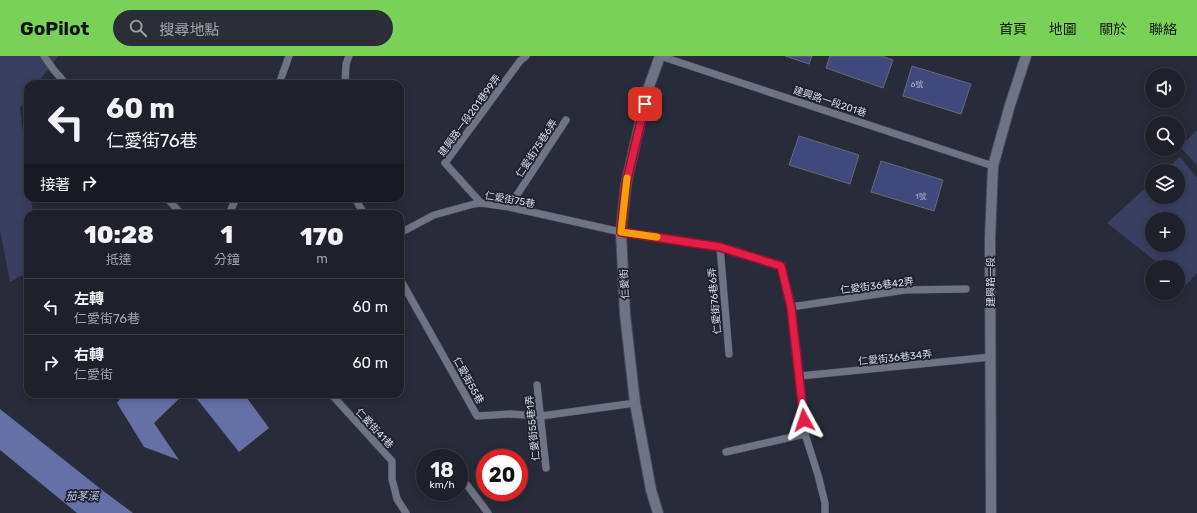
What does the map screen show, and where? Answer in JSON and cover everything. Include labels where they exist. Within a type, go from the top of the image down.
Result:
[{"type":"street","name":"仁愛街","points":[[658,513],[651,490],[635,403],[625,314],[621,232],[626,184],[647,92],[660,56]]},
{"type":"street","name":"建興路一段","points":[[991,513],[990,240],[993,166],[1010,105],[1026,56]]},
{"type":"lane","points":[[44,56],[63,80]]},
{"type":"lane","points":[[280,80],[289,56]]},
{"type":"lane","points":[[345,80],[346,64],[349,56]]},
{"type":"lane","name":"建興路一段201巷99弄","points":[[481,203],[445,164],[520,61],[526,56]]},
{"type":"lane","name":"建興路一段201巷","points":[[660,56],[993,166]]},
{"type":"lane","name":"仁愛街75巷6弄","points":[[510,207],[566,120]]},
{"type":"lane","points":[[170,202],[178,210]]},
{"type":"lane","name":"仁愛街75巷","points":[[404,231],[434,215],[481,203],[510,207],[621,232],[720,247],[781,266],[791,307]]},
{"type":"lane","name":"仁愛街76巷6弄","points":[[720,247],[729,354]]},
{"type":"lane","name":"仁愛街55巷","points":[[404,286],[477,416],[510,414],[541,416],[635,403]]},
{"type":"lane","name":"仁愛街36巷42弄","points":[[791,307],[905,290],[966,289]]},
{"type":"lane","points":[[791,307],[800,376],[805,434],[818,475],[825,503],[825,513]]},
{"type":"lane","name":"仁愛街36巷34弄","points":[[800,376],[991,358]]},
{"type":"lane","name":"仁愛街55巷1弄","points":[[537,385],[546,468]]},
{"type":"lane","name":"仁愛街41巷","points":[[335,398],[392,461],[392,479],[397,499],[406,513]]},
{"type":"lane","points":[[726,452],[805,434]]},
{"type":"lane","points":[[468,486],[488,513]]},
{"type":"shaded area","points":[[0,56],[58,56],[40,80],[24,80],[24,102],[20,108],[24,140],[24,202],[32,202],[32,210],[24,210],[24,274],[10,282],[0,231]]},
{"type":"shaded area","points":[[1197,130],[1197,165],[1185,152],[1185,142]]},
{"type":"shaded area","points":[[1180,157],[1197,178],[1197,273],[1186,285],[1185,260],[1154,260],[1107,223],[1145,188],[1145,204],[1185,204],[1185,164],[1172,164]]},
{"type":"water","points":[[121,398],[180,398],[154,423],[179,460],[144,447],[117,403]]},
{"type":"water","points":[[196,398],[247,398],[269,428],[239,452]]},
{"type":"water","name":"茄苳溪","points":[[0,409],[133,513],[77,513],[0,450]]},
{"type":"building","points":[[785,56],[812,56],[809,64]]},
{"type":"building","points":[[830,56],[882,56],[893,60],[883,88],[826,68]]},
{"type":"building","points":[[912,66],[971,84],[961,114],[903,96]]},
{"type":"building","points":[[799,136],[859,155],[850,184],[789,165]]},
{"type":"building","points":[[881,161],[943,180],[934,211],[871,192]]},
{"type":"slow traffic","points":[[627,178],[621,232],[657,237]]},
{"type":"route","points":[[645,104],[626,184],[621,232],[720,247],[781,266],[791,307],[804,420]]}]
